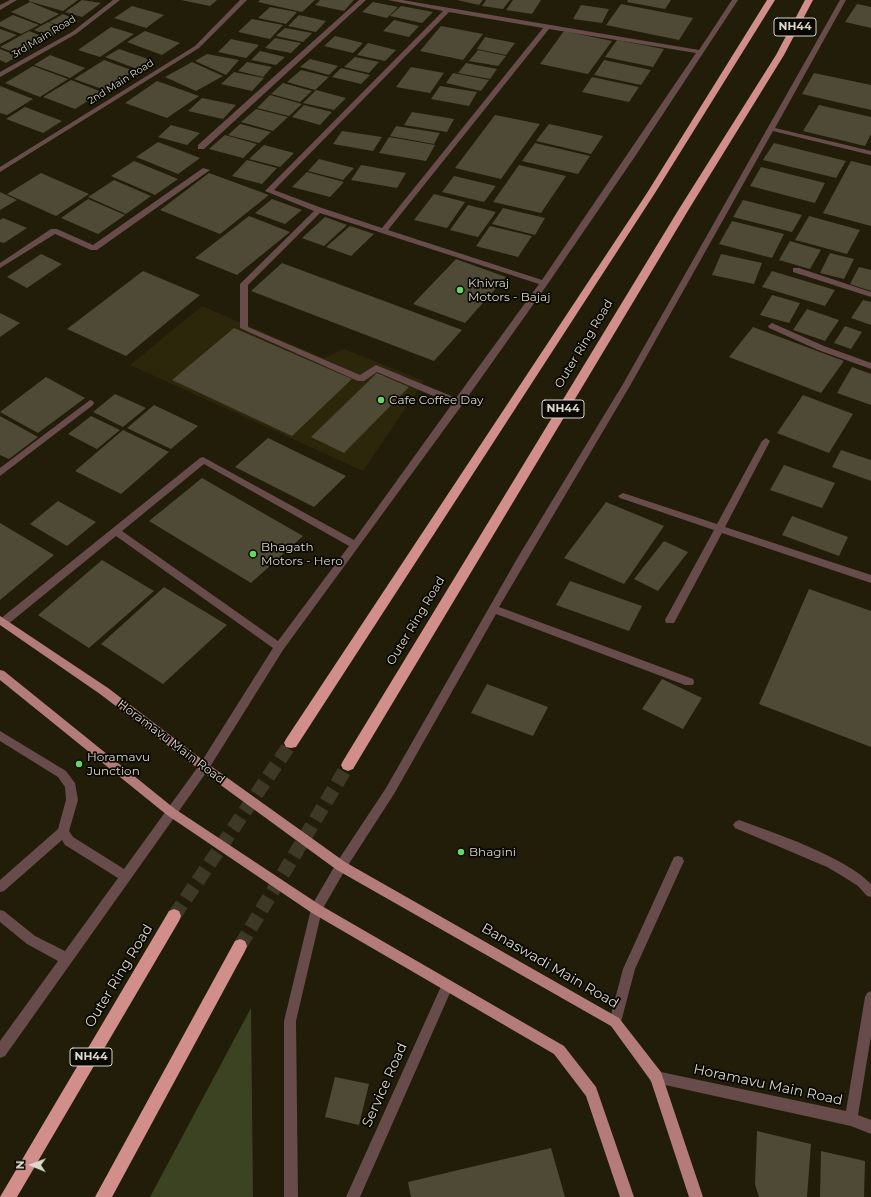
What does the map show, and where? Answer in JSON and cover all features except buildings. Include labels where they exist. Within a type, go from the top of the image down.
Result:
[{"type":"highway","name":"Outer Ring Road","points":[[291,743],[651,193],[742,49],[771,0]]},
{"type":"highway","name":"Outer Ring Road","points":[[348,765],[680,216],[780,55],[809,0]]},
{"type":"highway","name":"Outer Ring Road","points":[[8,1197],[174,916]]},
{"type":"highway","points":[[103,1197],[240,946]]},
{"type":"main road","name":"Horamavu Main Road","points":[[2,621],[104,691],[204,767],[341,866]]},
{"type":"main road","points":[[0,674],[171,812],[316,909],[559,1050],[591,1092],[627,1197]]},
{"type":"main road","name":"Banaswadi Main Road","points":[[341,866],[615,1022],[656,1077],[696,1197]]},
{"type":"street","points":[[1,0],[12,1]]},
{"type":"street","name":"3rd Main Road","points":[[0,76],[74,33],[117,0]]},
{"type":"street","name":"2nd Main Road","points":[[0,170],[197,47],[244,0]]},
{"type":"street","points":[[201,146],[363,0]]},
{"type":"street","points":[[391,0],[700,52]]},
{"type":"street","points":[[0,1052],[204,767],[279,647],[356,545],[544,283],[632,155],[735,0]]},
{"type":"street","points":[[291,1197],[290,1021],[316,909],[341,866],[390,791],[493,609],[627,384],[843,0]]},
{"type":"street","points":[[0,8],[12,1]]},
{"type":"street","points":[[448,10],[269,191],[319,210],[544,283]]},
{"type":"street","points":[[383,231],[548,26]]},
{"type":"street","points":[[771,129],[871,153]]},
{"type":"street","points":[[0,266],[54,231],[94,248],[206,170]]},
{"type":"street","points":[[319,210],[244,284],[244,328],[361,379],[376,368],[459,403]]},
{"type":"street","points":[[796,270],[871,295]]},
{"type":"street","points":[[772,326],[821,348],[871,366]]},
{"type":"street","points":[[0,473],[90,403]]},
{"type":"street","points":[[670,620],[766,441]]},
{"type":"street","points":[[2,621],[116,532],[203,460],[356,545]]},
{"type":"street","points":[[622,496],[871,579]]},
{"type":"street","points":[[116,532],[279,647]]},
{"type":"street","points":[[493,609],[689,682]]},
{"type":"street","points":[[0,735],[62,774],[71,786],[72,800],[63,832],[0,887]]},
{"type":"street","points":[[739,825],[845,870],[868,887],[871,892]]},
{"type":"street","points":[[63,832],[68,841],[126,877]]},
{"type":"street","points":[[615,1022],[629,969],[678,861]]},
{"type":"street","points":[[0,915],[31,940],[67,959]]},
{"type":"street","name":"Service Road","points":[[353,1197],[447,986]]},
{"type":"street","points":[[851,1120],[871,997]]},
{"type":"street","name":"Horamavu Main Road","points":[[656,1077],[851,1120],[871,1128]]},
{"type":"shaded area","points":[[202,306],[324,358],[344,349],[424,381],[363,471],[130,365]]},
{"type":"green space","points":[[251,1008],[253,1197],[150,1197]]},
{"type":"tunnel","points":[[174,916],[291,743]]},
{"type":"tunnel","points":[[240,946],[348,765]]},
{"type":"place","name":"Khivraj Motors - Bajaj","points":[[460,290]]},
{"type":"place","name":"Cafe Coffee Day","points":[[381,400]]},
{"type":"place","name":"Bhagath Motors - Hero","points":[[253,554]]},
{"type":"place","name":"Horamavu Junction","points":[[79,764]]},
{"type":"place","name":"Bhagini","points":[[461,852]]}]
